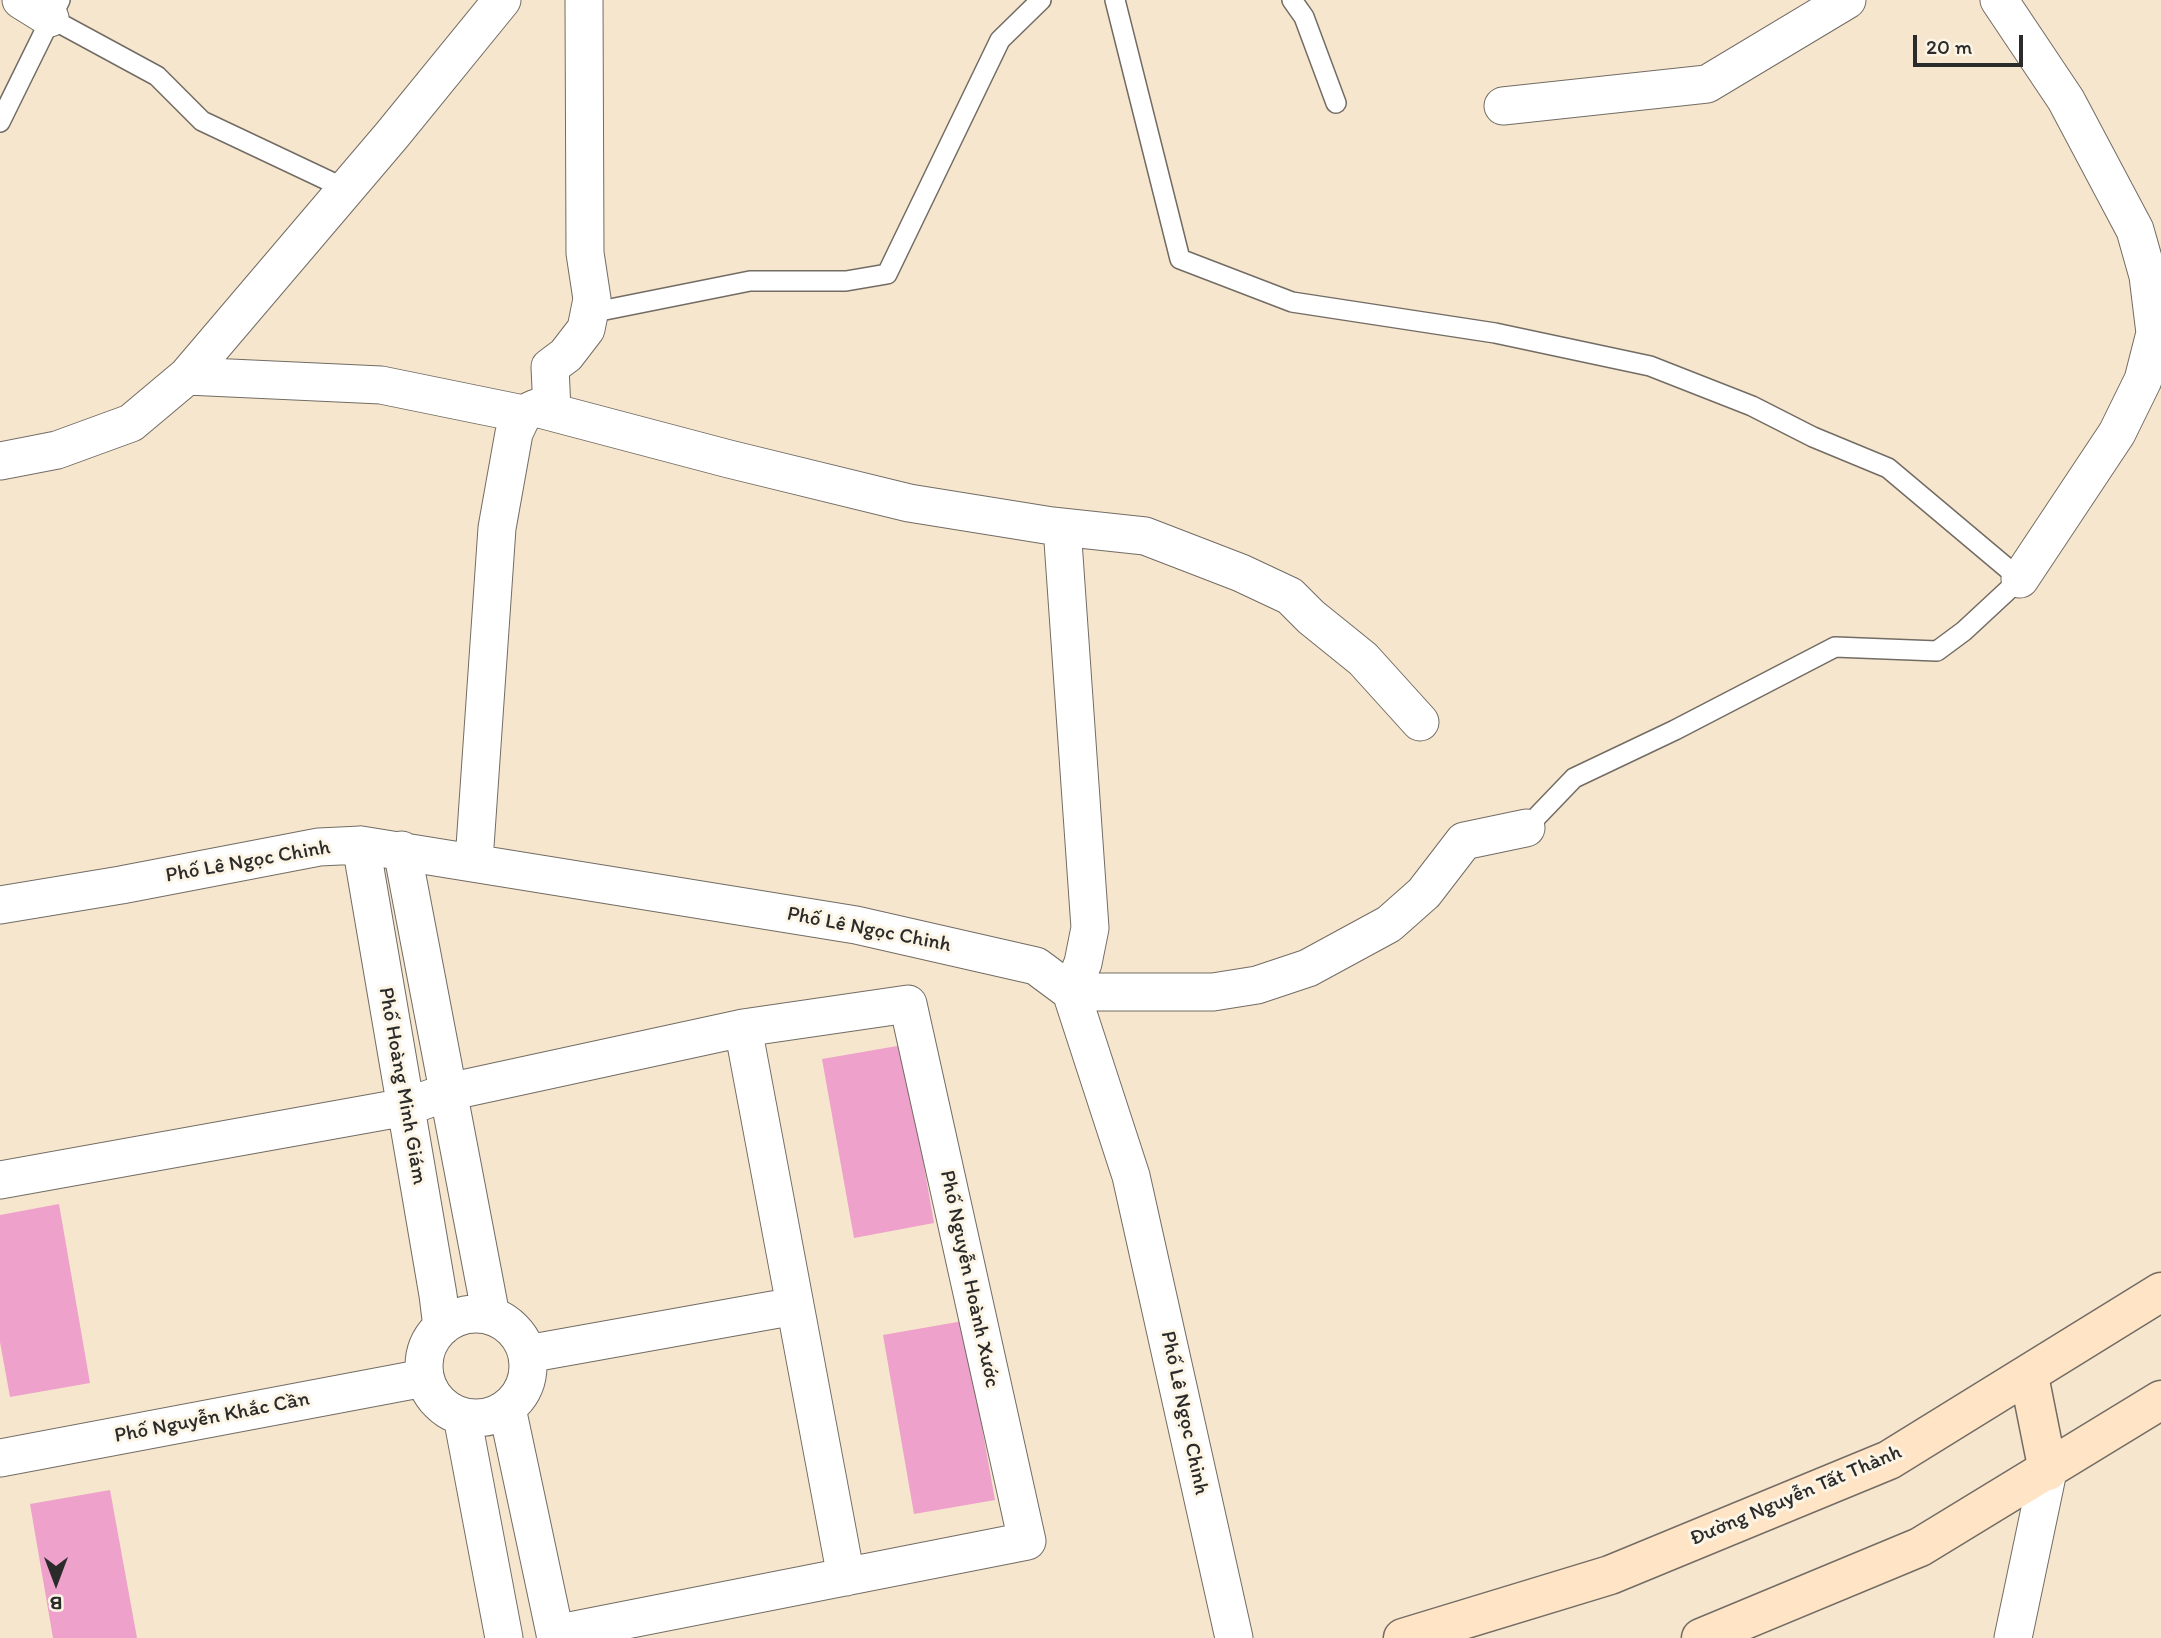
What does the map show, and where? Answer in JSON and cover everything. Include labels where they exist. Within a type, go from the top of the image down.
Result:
[{"type":"main road","name":"Đường Nguyễn Tất Thành","points":[[1403,1638],[1610,1575],[1889,1460],[2029,1376],[2161,1292]]},
{"type":"main road","points":[[2029,1376],[2048,1471]]},
{"type":"main road","points":[[1701,1638],[1920,1547],[2161,1400]]},
{"type":"street","points":[[0,461],[57,450],[131,423],[187,376],[502,0]]},
{"type":"street","points":[[474,862],[497,528],[514,433],[538,412],[550,367],[566,355],[586,330],[592,299],[585,253],[584,0]]},
{"type":"street","points":[[1503,106],[1707,84],[1847,0]]},
{"type":"street","points":[[1999,0],[2066,100],[2135,230],[2148,276],[2155,332],[2143,380],[2117,433],[2020,579]]},
{"type":"street","points":[[187,376],[381,385],[538,412],[909,503],[1062,527],[1145,536],[1241,573],[1290,596],[1311,617],[1363,659],[1420,722]]},
{"type":"street","points":[[1062,527],[1090,928],[1083,963],[1071,992],[1213,992],[1257,985],[1308,968],[1389,924],[1424,893],[1464,841],[1526,828]]},
{"type":"street","name":"Phố Lê Ngọc Chinh","points":[[0,905],[319,847],[361,845],[856,925],[1036,966],[1071,992],[1132,1176],[1234,1638]]},
{"type":"street","name":"Phố Hoàng Minh Giám","points":[[361,845],[442,1327]]},
{"type":"street","name":"Phố Hoàng Minh Giám","points":[[402,850],[491,1315]]},
{"type":"street","name":"Phố Nguyễn Hoành Xước","points":[[0,1180],[406,1107],[449,1092],[743,1028],[908,1004],[1027,1541],[555,1636]]},
{"type":"street","points":[[743,1028],[846,1577]]},
{"type":"street","points":[[527,1354],[795,1306]]},
{"type":"street","points":[[469,1313],[491,1315],[510,1326],[524,1343],[530,1365],[525,1387],[512,1405],[493,1416],[471,1419],[450,1412],[433,1398],[424,1378],[424,1356],[432,1336],[449,1320],[469,1313]]},
{"type":"street","name":"Phố Nguyễn Khắc Cần","points":[[0,1458],[424,1378]]},
{"type":"street","points":[[507,1408],[555,1636]]},
{"type":"street","points":[[462,1416],[504,1638]]},
{"type":"street","points":[[2012,1638],[2048,1471]]},
{"type":"lane","points":[[590,313],[750,281],[846,281],[887,274],[1000,40],[1041,0]]},
{"type":"lane","points":[[1115,0],[1180,259],[1292,302],[1495,333],[1650,366],[1752,406],[1813,437],[1888,468],[2020,579],[1964,631],[1937,651],[1835,647],[1675,730],[1574,778],[1526,828]]},
{"type":"lane","points":[[1292,0],[1304,17],[1336,103]]},
{"type":"lane","points":[[0,122],[44,6],[157,76],[202,121],[346,189]]},
{"type":"building","points":[[903,1045],[934,1223],[854,1238],[822,1059]]},
{"type":"building","points":[[59,1204],[90,1383],[10,1397],[0,1342],[0,1215]]},
{"type":"building","points":[[963,1321],[995,1500],[914,1514],[883,1335]]},
{"type":"building","points":[[110,1490],[137,1638],[53,1638],[30,1504]]}]
